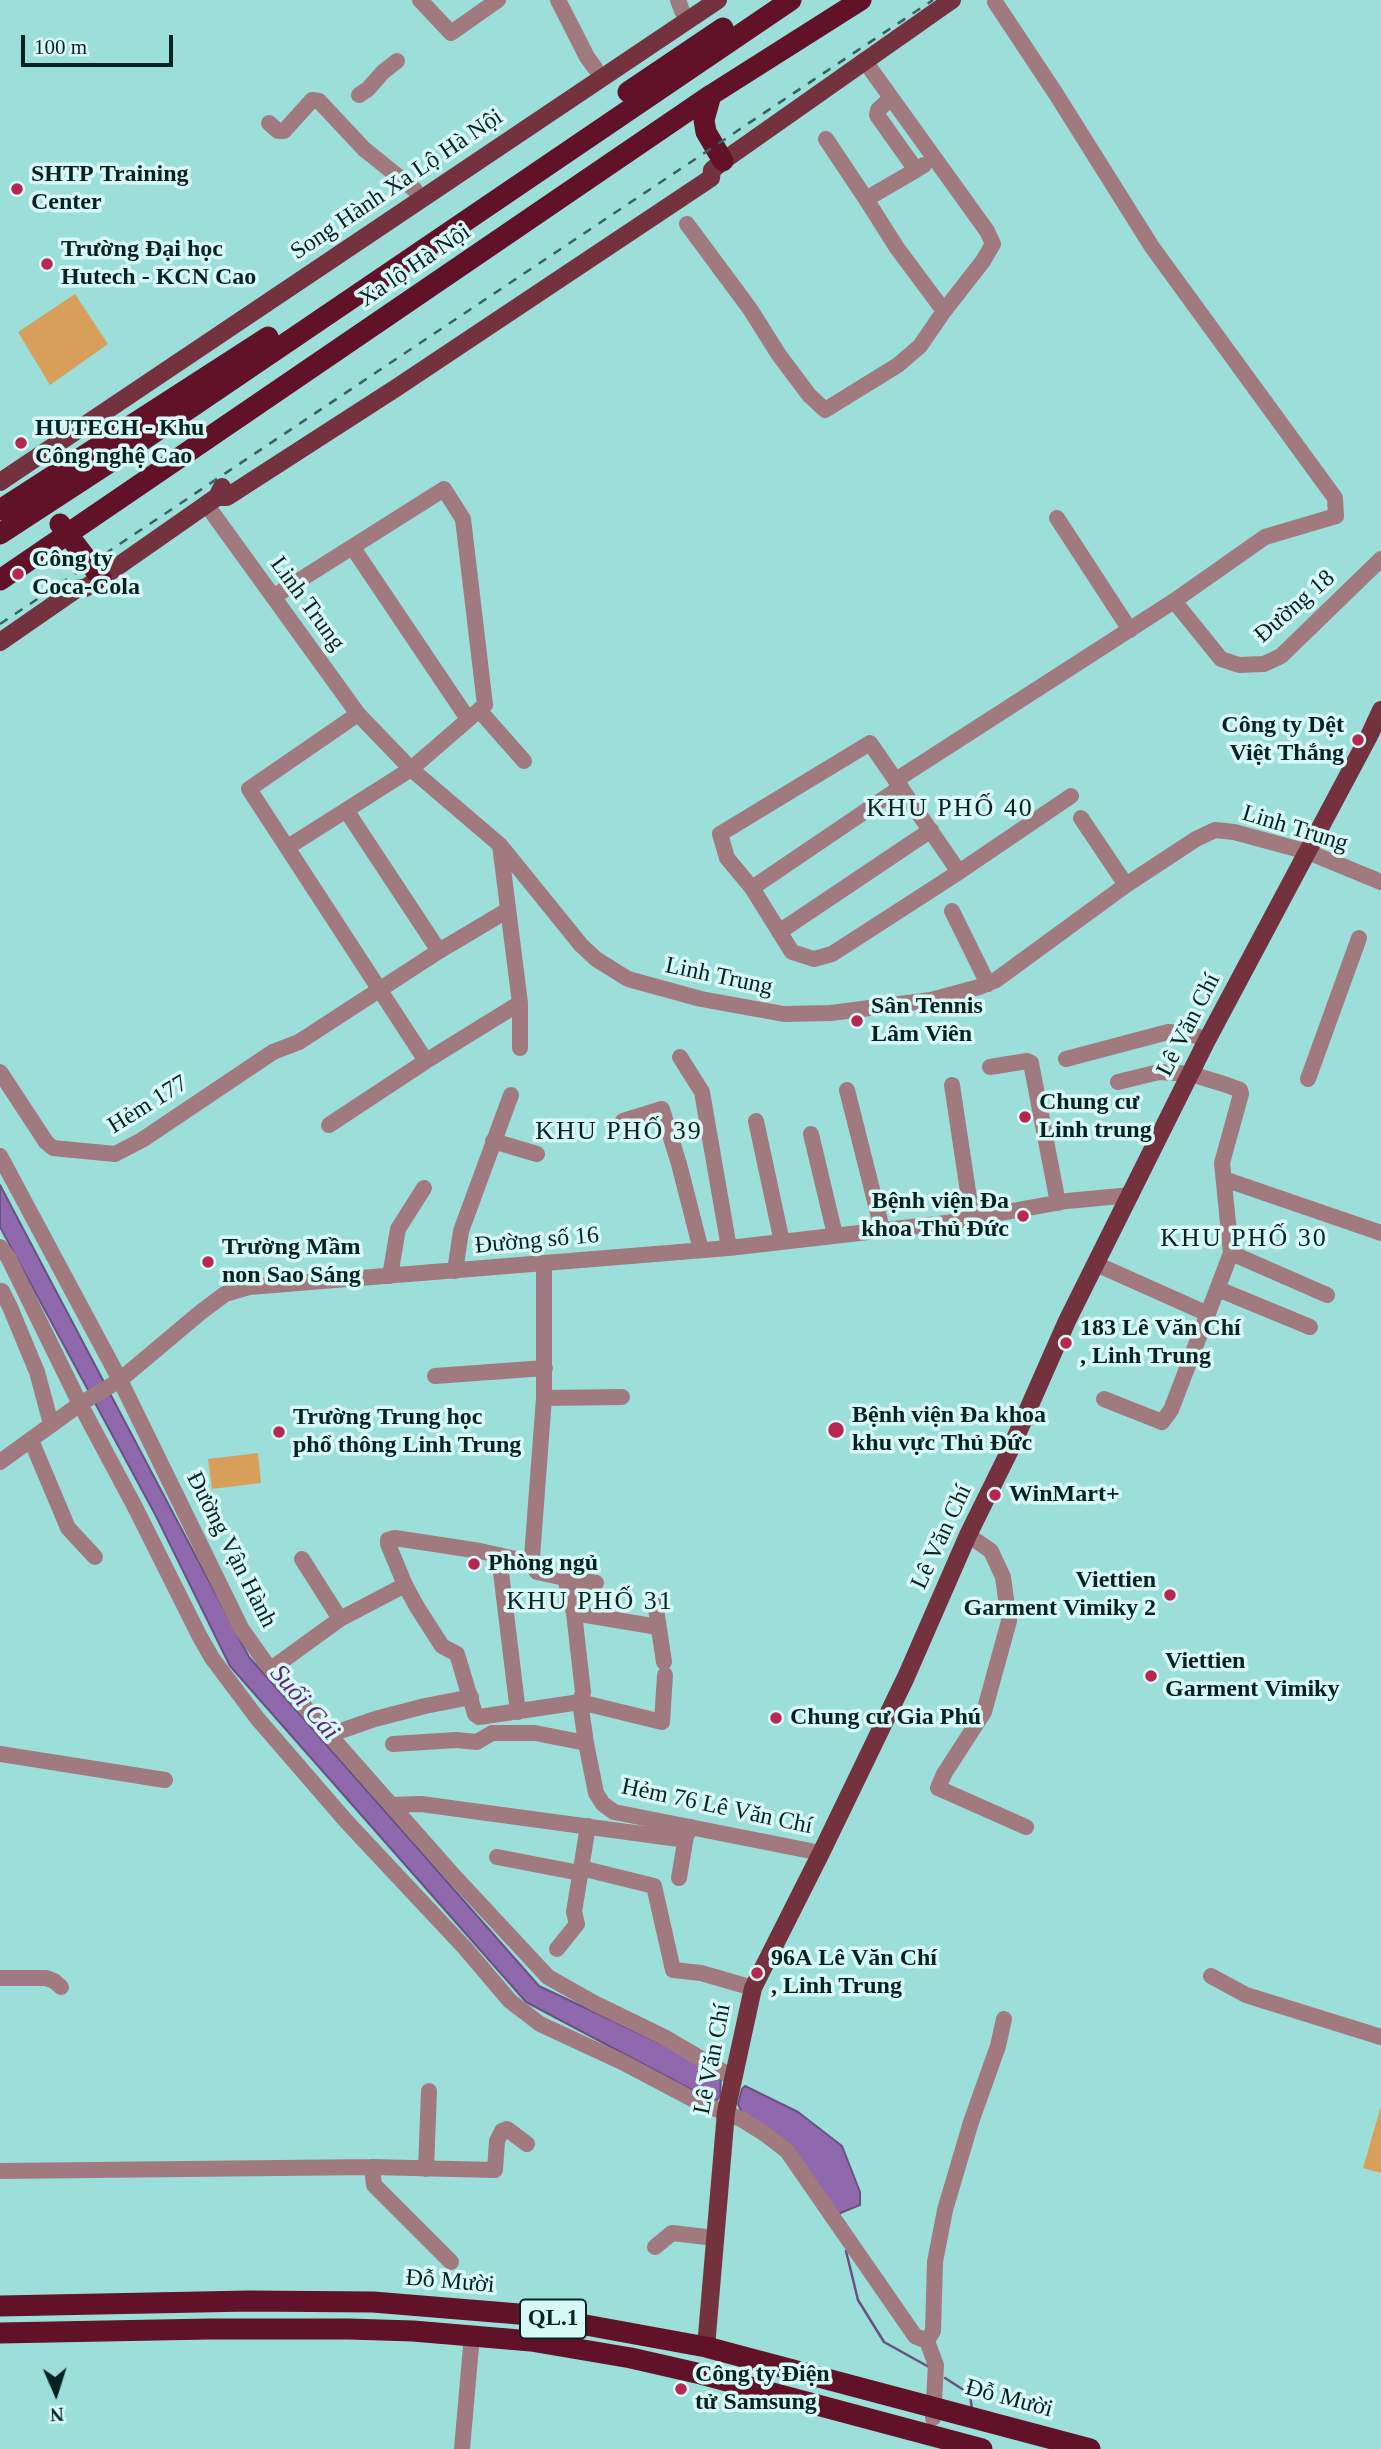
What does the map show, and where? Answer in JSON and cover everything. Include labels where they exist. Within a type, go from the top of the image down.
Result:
[{"type":"highway","name":"Xa lộ Hà Nội","points":[[0,510],[254,346],[765,0]]},
{"type":"highway","name":"Xa lộ Hà Nội","points":[[0,534],[121,455],[791,0]]},
{"type":"highway","name":"Xa lộ Hà Nội","points":[[0,564],[63,529],[711,96],[744,69],[861,0]]},
{"type":"highway","name":"Xa lộ Hà Nội","points":[[0,580],[63,529],[844,1]]},
{"type":"highway","points":[[711,96],[704,120],[718,165]]},
{"type":"highway","points":[[63,529],[93,583]]},
{"type":"highway","name":"Đỗ Mười","points":[[0,2306],[249,2301],[373,2302],[531,2315],[706,2347],[934,2412],[1047,2449]]},
{"type":"highway","name":"Đỗ Mười","points":[[0,2316],[233,2311],[391,2314],[483,2321],[572,2333],[705,2359],[1090,2449]]},
{"type":"highway","name":"QL.1","points":[[0,2333],[276,2328],[412,2331],[629,2370],[701,2386],[938,2449]]},
{"type":"highway","name":"QL.1","points":[[0,2345],[312,2340],[531,2342],[631,2358],[714,2377],[982,2449]]},
{"type":"main road","name":"Song Hành Xa Lộ Hà Nội","points":[[0,482],[598,73],[680,6],[698,0]]},
{"type":"main road","name":"Song Hành Xa Lộ Hà Nội","points":[[0,470],[415,190],[718,0]]},
{"type":"main road","points":[[0,651],[83,595],[93,583],[211,500],[227,497],[711,178],[718,165],[952,0]]},
{"type":"main road","points":[[0,642],[78,588],[93,583]]},
{"type":"main road","name":"Lê Văn Chí","points":[[706,2347],[726,2112],[753,1988],[906,1676],[1067,1321],[1208,1040],[1381,709]]},
{"type":"street","points":[[420,0],[451,33],[496,0]]},
{"type":"street","points":[[558,0],[598,73]]},
{"type":"street","points":[[752,888],[898,784],[1174,601],[1265,537],[1336,516],[1335,498],[1152,247],[995,2]]},
{"type":"street","points":[[687,224],[750,309],[794,375],[825,410],[898,365],[920,346],[993,244],[987,231],[864,60]]},
{"type":"street","points":[[359,95],[369,89],[383,72],[397,61]]},
{"type":"street","points":[[891,98],[878,110],[877,115],[916,170]]},
{"type":"street","points":[[270,123],[278,131],[285,131],[312,100],[319,101],[364,149],[415,190]]},
{"type":"street","points":[[826,139],[897,248],[944,310]]},
{"type":"street","points":[[866,199],[934,158]]},
{"type":"street","points":[[273,597],[444,489],[463,519],[485,705],[411,769],[288,847]]},
{"type":"street","name":"Linh Trung","points":[[211,500],[273,597],[358,714],[411,769],[500,845],[596,959],[628,979],[753,1009],[807,1015],[931,1000],[988,984],[1126,885],[1196,839],[1215,830],[1234,832],[1308,852],[1381,882]]},
{"type":"street","points":[[1057,518],[1130,629]]},
{"type":"street","points":[[353,548],[474,715],[524,761]]},
{"type":"street","name":"Đường 18","points":[[1174,601],[1221,659],[1239,665],[1264,664],[1281,656],[1381,559]]},
{"type":"street","points":[[358,714],[249,789],[426,1061]]},
{"type":"street","points":[[959,872],[870,743],[720,834],[727,858],[752,888],[792,952],[814,958],[832,954],[959,872],[1071,796]]},
{"type":"street","points":[[346,810],[439,951]]},
{"type":"street","points":[[1081,818],[1126,885]]},
{"type":"street","points":[[779,932],[931,830]]},
{"type":"street","points":[[500,845],[520,1003],[520,1048]]},
{"type":"street","name":"Hẻm 177","points":[[0,1072],[46,1142],[53,1148],[115,1154],[142,1140],[273,1052],[302,1040],[439,951],[508,910]]},
{"type":"street","points":[[952,911],[988,984]]},
{"type":"street","points":[[1308,1079],[1359,938]]},
{"type":"street","points":[[329,1125],[520,1003]]},
{"type":"street","points":[[1066,1059],[1167,1032],[1188,1033],[1208,1040]]},
{"type":"street","points":[[680,1057],[702,1092],[729,1248]]},
{"type":"street","points":[[990,1067],[1027,1061],[1031,1063],[1059,1203]]},
{"type":"street","points":[[1104,1399],[1161,1423],[1171,1410],[1231,1253],[1222,1163],[1241,1092],[1191,1074],[1159,1072],[1118,1082]]},
{"type":"street","points":[[952,1085],[972,1218]]},
{"type":"street","points":[[847,1090],[882,1229]]},
{"type":"street","points":[[454,1271],[461,1231],[511,1095]]},
{"type":"street","points":[[623,1121],[662,1109],[680,1164],[701,1251]]},
{"type":"street","points":[[756,1121],[782,1242]]},
{"type":"street","points":[[811,1134],[835,1235]]},
{"type":"street","points":[[493,1141],[537,1154]]},
{"type":"street","name":"Đường Vận Hành","points":[[0,1157],[242,1628],[271,1669],[548,1977],[664,2037],[732,2077]]},
{"type":"street","points":[[1224,1179],[1381,1233]]},
{"type":"street","points":[[390,1276],[398,1229],[424,1188]]},
{"type":"street","name":"Đường số 16","points":[[0,1462],[84,1401],[116,1383],[225,1294],[249,1287],[701,1251],[972,1218],[1059,1203],[1131,1195]]},
{"type":"street","points":[[0,1247],[8,1257],[84,1401],[212,1658],[257,1718],[346,1821],[466,1948],[510,2001],[540,2024],[622,2062],[696,2101],[726,2112],[765,2134],[787,2151],[915,2336],[927,2341],[936,2365],[934,2412]]},
{"type":"street","points":[[1231,1253],[1327,1295]]},
{"type":"street","points":[[529,1560],[533,1553],[544,1398],[544,1263]]},
{"type":"street","points":[[1096,1264],[1208,1314]]},
{"type":"street","points":[[1218,1289],[1310,1327]]},
{"type":"street","points":[[0,1292],[2,1291],[10,1307],[37,1372],[51,1424]]},
{"type":"street","points":[[435,1376],[545,1368]]},
{"type":"street","points":[[544,1398],[622,1397]]},
{"type":"street","points":[[31,1440],[68,1528],[95,1557]]},
{"type":"street","points":[[968,1535],[990,1551],[1003,1577],[1009,1620],[984,1712],[944,1774],[938,1788],[1026,1827]]},
{"type":"street","points":[[529,1560],[390,1538],[388,1544],[405,1585],[442,1646],[457,1654],[475,1714],[479,1717],[580,1702],[662,1722],[664,1668],[655,1602]]},
{"type":"street","points":[[499,1556],[518,1712]]},
{"type":"street","points":[[302,1559],[340,1619]]},
{"type":"street","points":[[529,1560],[537,1572],[596,1583]]},
{"type":"street","name":"Hẻm 76 Lê Văn Chí","points":[[565,1578],[574,1614],[583,1692],[580,1702],[586,1743],[596,1793],[603,1804],[614,1812],[688,1832],[821,1853]]},
{"type":"street","points":[[271,1669],[340,1619],[405,1585]]},
{"type":"street","points":[[574,1614],[658,1626]]},
{"type":"street","points":[[329,1735],[425,1706],[471,1697]]},
{"type":"street","points":[[393,1744],[456,1740],[477,1742],[492,1733],[535,1733],[586,1743]]},
{"type":"street","points":[[0,1754],[165,1780]]},
{"type":"street","points":[[391,1805],[421,1804],[679,1839],[688,1832]]},
{"type":"street","points":[[557,1949],[577,1924],[574,1912],[588,1826]]},
{"type":"street","points":[[678,1878],[688,1832]]},
{"type":"street","points":[[497,1857],[654,1886],[673,1970],[701,1973],[753,1988]]},
{"type":"street","points":[[1212,1976],[1246,1995],[1381,2037]]},
{"type":"street","points":[[0,1978],[46,1978],[61,1987]]},
{"type":"street","points":[[927,2341],[933,2331],[934,2262],[945,2210],[971,2122],[998,2046],[1004,2019]]},
{"type":"street","points":[[426,2169],[429,2091]]},
{"type":"street","points":[[0,2171],[372,2166],[495,2170],[497,2141],[502,2131],[508,2129],[527,2144]]},
{"type":"street","points":[[372,2166],[374,2185],[451,2262]]},
{"type":"street","points":[[655,2247],[672,2233],[715,2238]]},
{"type":"street","points":[[462,2449],[471,2341]]},
{"type":"shaded area","points":[[75,294],[108,344],[50,385],[18,332]]},
{"type":"shaded area","points":[[0,1185],[249,1657],[539,1986],[717,2070],[721,2075],[720,2096],[717,2100],[709,2099],[526,2002],[230,1666],[156,1516],[0,1227]]},
{"type":"shaded area","points":[[258,1453],[261,1483],[212,1489],[208,1459]]},
{"type":"shaded area","points":[[745,2086],[798,2112],[842,2146],[860,2192],[860,2205],[838,2214],[743,2115],[738,2104]]},
{"type":"shaded area","points":[[1381,2106],[1381,2173],[1363,2168]]},
{"type":"waterway","name":"Suối Cái","points":[[846,2251],[858,2300],[884,2342],[929,2367]]},
{"type":"waterway","name":"Suối Cái","points":[[945,2378],[970,2394],[972,2410]]},
{"type":"railway","points":[[0,624],[933,0]]},
{"type":"place","name":"SHTP Training Center","points":[[17,189]]},
{"type":"place","name":"Trường Đại học Hutech - KCN Cao","points":[[47,264]]},
{"type":"place","name":"HUTECH - Khu Công nghệ Cao","points":[[21,443]]},
{"type":"place","name":"Công ty Coca-Cola","points":[[18,574]]},
{"type":"place","name":"Công ty Dệt Việt Thắng","points":[[1358,740]]},
{"type":"place","name":"Sân Tennis Lâm Viên","points":[[857,1021]]},
{"type":"place","name":"Chung cư Linh trung","points":[[1025,1117]]},
{"type":"place","name":"Bệnh viện Đa khoa Thủ Đức","points":[[1023,1216]]},
{"type":"place","name":"Trường Mầm non Sao Sáng","points":[[208,1262]]},
{"type":"place","name":"183 Lê Văn Chí , Linh Trung","points":[[1066,1343]]},
{"type":"place","name":"Bệnh viện Đa khoa khu vực Thủ Đức","points":[[836,1430]]},
{"type":"place","name":"Trường Trung học phổ thông Linh Trung","points":[[279,1432]]},
{"type":"place","name":"WinMart+","points":[[995,1495]]},
{"type":"place","name":"Phòng ngủ","points":[[474,1564]]},
{"type":"place","name":"Viettien Garment Vimiky 2","points":[[1170,1595]]},
{"type":"place","name":"Viettien Garment Vimiky","points":[[1151,1676]]},
{"type":"place","name":"Chung cư Gia Phú","points":[[776,1718]]},
{"type":"place","name":"96A Lê Văn Chí , Linh Trung","points":[[757,1973]]},
{"type":"place","name":"Công ty Điện tử Samsung","points":[[681,2389]]},
{"type":"district","name":"KHU PHỐ 40","points":[[950,809]]},
{"type":"district","name":"KHU PHỐ 39","points":[[619,1132]]},
{"type":"district","name":"KHU PHỐ 30","points":[[1244,1239]]},
{"type":"district","name":"KHU PHỐ 31","points":[[590,1602]]}]
